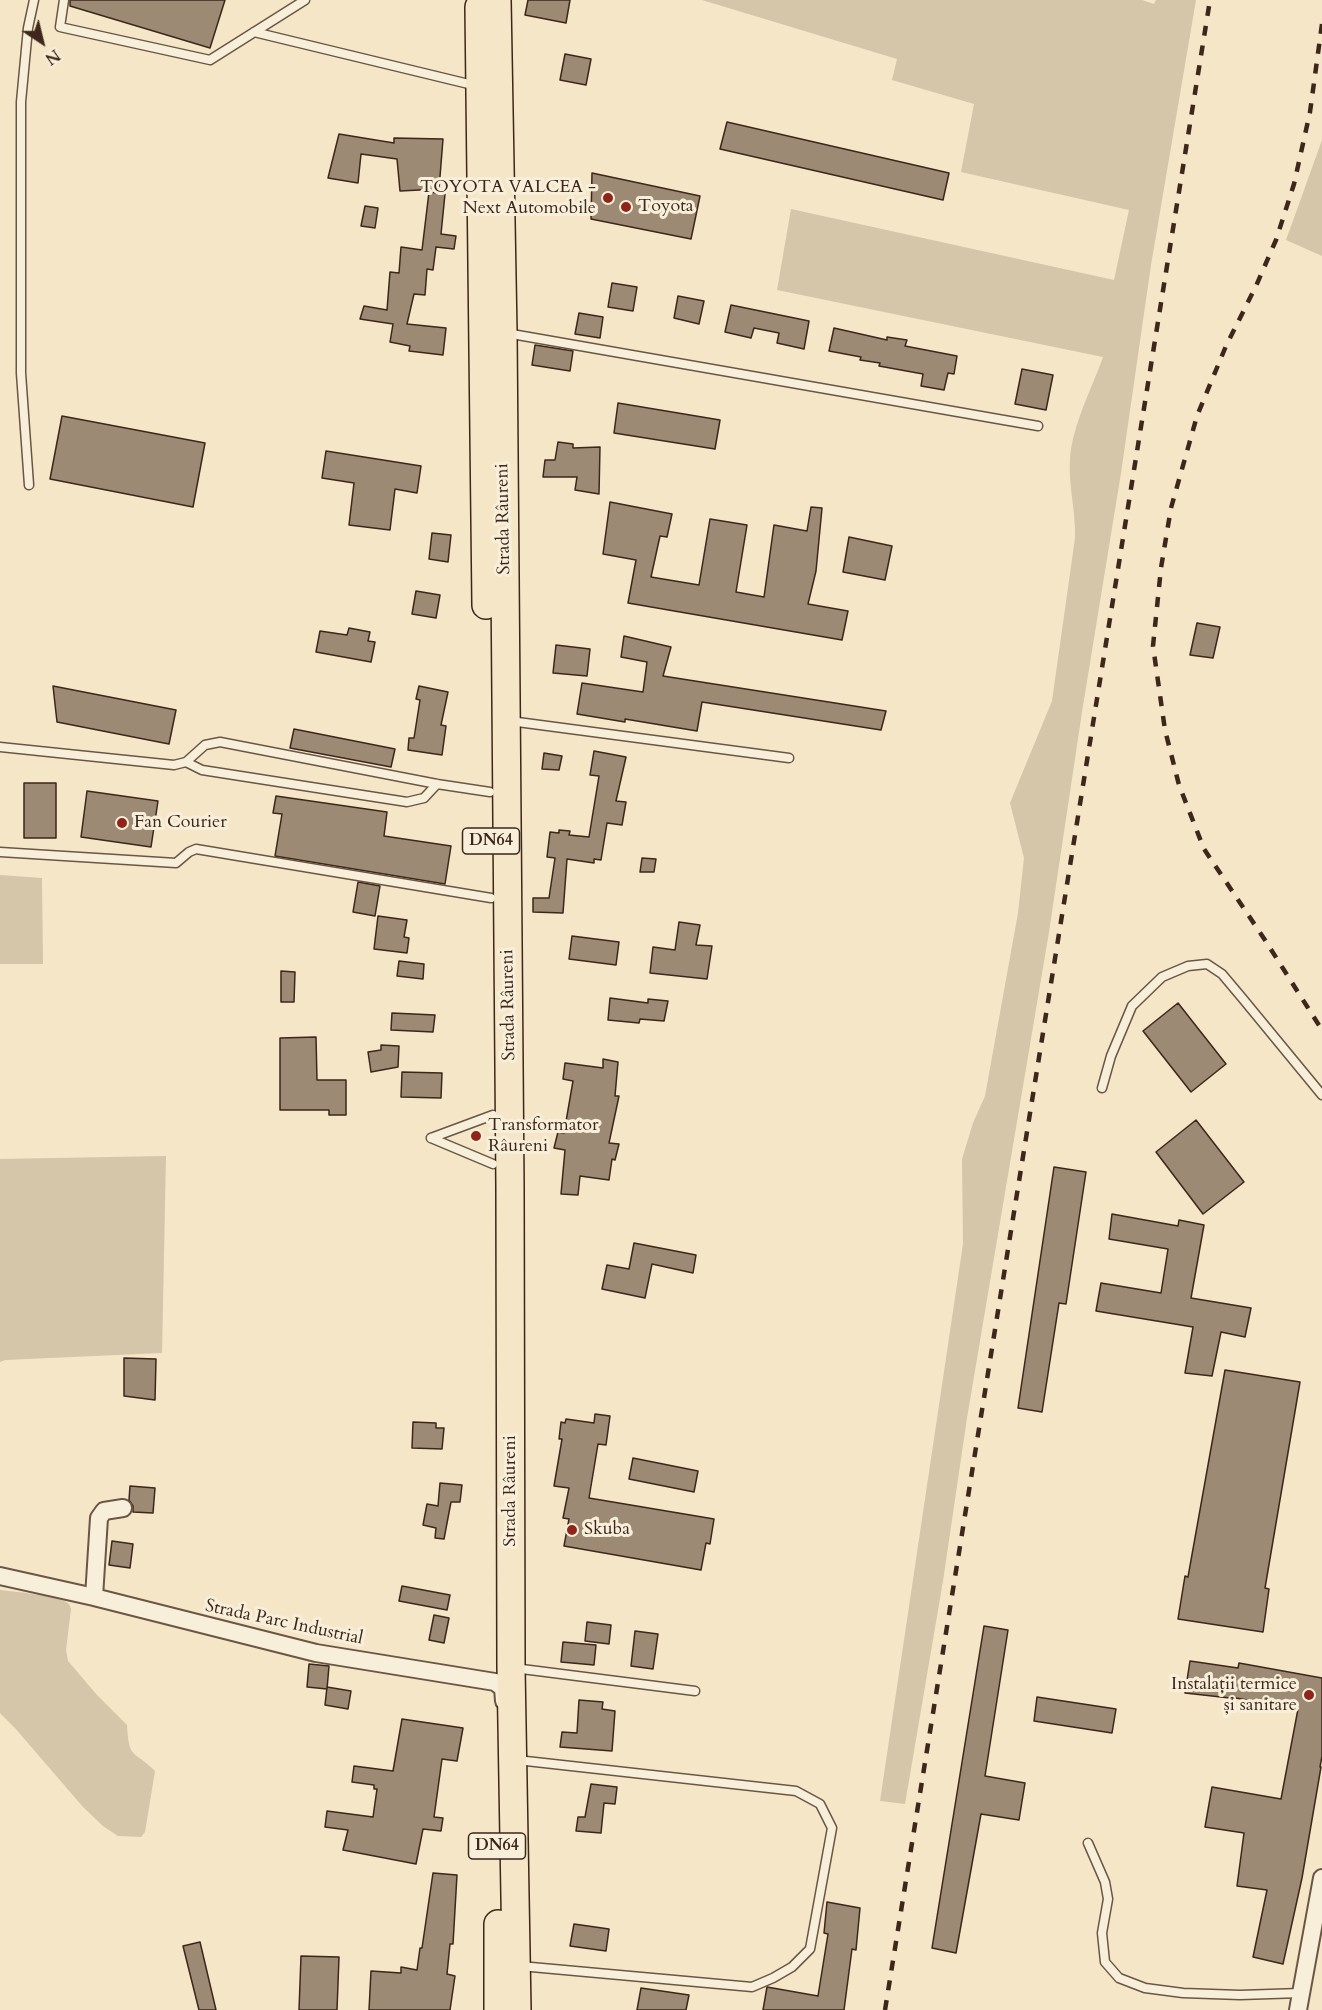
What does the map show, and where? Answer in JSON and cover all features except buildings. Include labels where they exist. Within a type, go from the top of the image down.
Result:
[{"type":"main road","name":"Strada Râureni","points":[[479,0],[493,1164],[503,1675],[498,2010]]},
{"type":"main road","name":"Strada Râureni","points":[[497,0],[503,332],[510,1187],[511,1611],[503,1675],[513,1752],[517,2010]]},
{"type":"street","points":[[94,1597],[99,1518],[104,1511],[123,1508]]},
{"type":"street","name":"Strada Parc Industrial","points":[[0,1576],[94,1597],[315,1653],[503,1675]]},
{"type":"street","points":[[1298,2010],[1322,1878]]},
{"type":"lane","points":[[29,485],[21,373],[21,113],[28,28],[34,0]]},
{"type":"lane","points":[[64,0],[60,27],[210,60],[305,0]]},
{"type":"lane","points":[[254,32],[480,87]]},
{"type":"lane","points":[[503,332],[1038,426]]},
{"type":"lane","points":[[506,720],[789,758]]},
{"type":"lane","points":[[0,747],[174,765],[186,762],[205,745],[220,742],[490,792]]},
{"type":"lane","points":[[186,762],[202,771],[407,802],[423,798],[437,784]]},
{"type":"lane","points":[[0,852],[176,863],[196,849],[491,898]]},
{"type":"lane","points":[[1102,1088],[1111,1056],[1132,1006],[1162,977],[1188,966],[1207,964],[1221,974],[1243,999],[1322,1095]]},
{"type":"lane","points":[[493,1115],[431,1138],[493,1164]]},
{"type":"lane","points":[[503,1675],[695,1691]]},
{"type":"lane","points":[[513,1752],[796,1791],[820,1804],[832,1828],[810,1949],[792,1967],[752,1988],[517,1966]]},
{"type":"lane","points":[[1088,1843],[1105,1882],[1108,1899],[1102,1933],[1105,1962],[1119,1978],[1145,1988],[1183,1994],[1301,1993]]},
{"type":"shaded area","points":[[702,0],[1142,0],[1154,4],[1156,0],[1196,0],[1151,265],[1049,932],[905,1804],[880,1801],[963,1244],[962,1159],[973,1123],[985,1096],[1018,913],[1024,858],[1010,803],[1052,701],[1075,538],[1070,459],[1078,420],[1103,357],[777,290],[791,209],[1114,280],[1129,210],[961,172],[974,104],[892,80],[897,59]]},
{"type":"shaded area","points":[[1322,140],[1322,256],[1286,240]]},
{"type":"shaded area","points":[[0,875],[42,878],[43,964],[0,964]]},
{"type":"shaded area","points":[[166,1156],[162,1353],[0,1362],[0,1159]]},
{"type":"shaded area","points":[[0,1590],[52,1597],[70,1605],[66,1650],[68,1661],[127,1725],[131,1750],[155,1771],[145,1832],[141,1837],[118,1836],[103,1826],[83,1807],[0,1713]]},
{"type":"railway","points":[[885,2010],[1210,0]]},
{"type":"railway","points":[[1322,24],[1310,112],[1294,184],[1276,240],[1226,346],[1197,416],[1171,508],[1161,568],[1153,646],[1165,730],[1179,785],[1204,849],[1322,1030]]},
{"type":"place","name":"TOYOTA VALCEA - Next Automobile","points":[[608,198]]},
{"type":"place","name":"Toyota","points":[[626,207]]},
{"type":"place","name":"Fan Courier","points":[[122,823]]},
{"type":"place","name":"Transformator Râureni","points":[[476,1136]]},
{"type":"place","name":"Skuba","points":[[572,1530]]},
{"type":"place","name":"Instalații termice și sanitare","points":[[1309,1695]]}]
